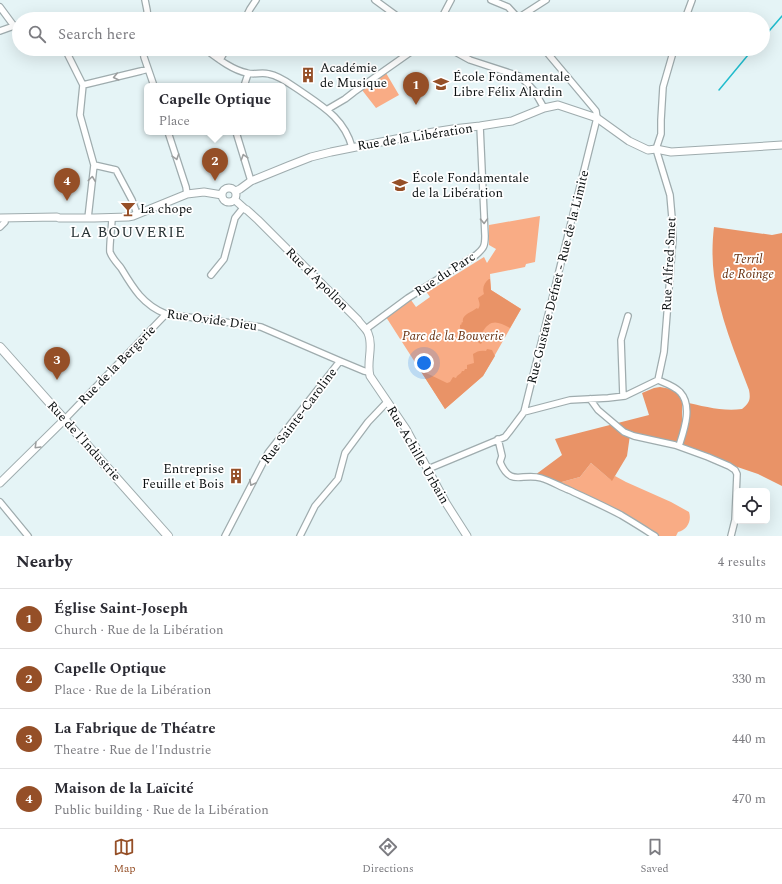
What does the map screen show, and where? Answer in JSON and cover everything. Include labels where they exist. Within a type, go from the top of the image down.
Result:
[{"type":"main road","name":"Rue de l'Industrie","points":[[0,347],[168,536]]},
{"type":"street","points":[[145,0],[147,12]]},
{"type":"street","points":[[248,12],[256,0]]},
{"type":"street","points":[[375,0],[391,12]]},
{"type":"street","points":[[445,12],[451,0]]},
{"type":"street","points":[[491,0],[508,7],[513,12]]},
{"type":"street","points":[[528,12],[546,0]]},
{"type":"street","points":[[688,12],[692,0]]},
{"type":"street","points":[[0,7],[12,21]]},
{"type":"street","points":[[0,31],[12,27]]},
{"type":"street","points":[[68,56],[83,85],[80,115],[94,165],[88,218]]},
{"type":"street","points":[[144,56],[153,83]]},
{"type":"street","points":[[214,56],[236,69],[248,74],[269,74],[285,80],[328,109],[350,137],[352,147]]},
{"type":"street","points":[[220,60],[222,56]]},
{"type":"street","points":[[328,109],[346,99],[405,56]]},
{"type":"street","points":[[463,56],[470,60],[519,76],[535,92],[544,108]]},
{"type":"street","points":[[550,56],[596,111],[597,118]]},
{"type":"street","points":[[656,149],[661,134],[663,87],[672,56]]},
{"type":"street","points":[[83,85],[148,69]]},
{"type":"street","points":[[245,83],[248,74]]},
{"type":"street","name":"Rue de la Libération","points":[[236,191],[251,181],[331,152],[421,134],[512,121],[544,108],[558,105],[597,118],[629,141],[648,150],[656,149],[671,152],[782,145]]},
{"type":"street","name":"Rue Gustave Defnet - Rue de la Limite","points":[[498,439],[505,437],[524,412],[597,118]]},
{"type":"street","name":"Rue du Parc","points":[[366,330],[389,311],[483,249],[485,244],[480,126]]},
{"type":"street","points":[[169,135],[187,194]]},
{"type":"street","points":[[237,135],[251,181]]},
{"type":"street","name":"Rue Alfred Smet","points":[[656,149],[670,195],[673,238],[664,352],[658,380]]},
{"type":"street","points":[[94,165],[116,170],[132,200],[137,214]]},
{"type":"street","points":[[227,188],[232,188],[236,191],[236,196],[232,202],[227,202],[223,199],[222,195],[223,191],[227,188]]},
{"type":"street","points":[[0,227],[5,222],[3,218],[128,217],[187,194],[204,192],[222,195]]},
{"type":"street","name":"Rue d'Apollon","points":[[234,200],[247,210],[358,320],[366,330]]},
{"type":"street","points":[[211,275],[224,259],[235,218],[243,208]]},
{"type":"street","name":"Rue Ovide Dieu","points":[[112,218],[110,252],[131,285],[143,299],[157,311],[166,314],[261,327],[369,372]]},
{"type":"street","name":"Rue de la Bergerie","points":[[0,483],[65,419],[166,314]]},
{"type":"street","points":[[623,396],[621,340],[628,316]]},
{"type":"street","points":[[366,330],[370,341],[369,372]]},
{"type":"street","name":"Rue Sainte-Caroline","points":[[225,536],[268,453],[340,361]]},
{"type":"street","name":"Rue Achille Urbain","points":[[369,372],[371,379],[409,434],[446,503],[468,536]]},
{"type":"street","points":[[524,412],[570,400],[623,396],[658,380],[679,391],[686,401],[686,416],[679,446]]},
{"type":"street","points":[[590,399],[598,410],[624,432],[634,436],[679,446],[725,464],[735,470],[737,474],[736,508],[731,536]]},
{"type":"street","points":[[300,536],[315,506],[338,479],[345,453],[368,422],[388,402]]},
{"type":"street","points":[[428,469],[498,439],[502,456],[500,462],[505,472],[509,475],[517,478],[530,476],[539,477],[550,481],[620,515],[654,536]]},
{"type":"street","points":[[0,502],[28,536]]},
{"type":"green space","points":[[386,73],[399,95],[376,108],[362,90]]},
{"type":"green space","name":"Parc de la Bouverie","points":[[540,216],[535,262],[526,264],[525,267],[490,274],[491,290],[521,309],[483,376],[445,409],[386,317],[411,300],[416,307],[430,297],[425,290],[428,288],[431,290],[484,257],[487,263],[496,249],[489,245],[489,225]]},
{"type":"green space","name":"Terril de Roinge","points":[[714,227],[772,235],[782,233],[782,486],[758,474],[708,457],[630,435],[627,456],[612,481],[591,463],[580,477],[558,483],[535,475],[562,455],[555,439],[649,415],[642,393],[654,388],[660,387],[671,389],[678,394],[682,401],[682,435],[684,431],[684,402],[728,410],[742,409],[748,403],[750,399],[749,390],[728,334],[716,291],[713,258]]},
{"type":"green space","points":[[489,279],[491,290],[521,309],[510,328],[498,323],[491,323],[488,325],[482,333],[484,339],[481,344],[472,335],[465,334],[460,328],[460,325],[462,324],[461,323],[463,322],[465,316],[479,308],[480,305],[478,298],[484,294],[484,286]]},
{"type":"green space","points":[[487,349],[492,350],[495,356],[483,376],[445,409],[420,370],[447,383],[450,382],[453,377],[456,378],[462,371],[467,369],[467,365],[474,363],[473,354],[479,351],[486,351]]},
{"type":"green space","points":[[591,463],[611,480],[615,476],[689,512],[690,519],[688,525],[678,532],[676,536],[656,536],[654,532],[638,523],[558,483],[580,477]]},
{"type":"waterway","points":[[770,30],[782,16]]},
{"type":"waterway","points":[[719,90],[747,56]]},
{"type":"place","name":"Académie de Musique","points":[[308,75]]},
{"type":"place","name":"École Fondamentale Libre Félix Alardin","points":[[441,84]]},
{"type":"place","name":"Église Saint-Joseph","points":[[416,105]]},
{"type":"place","name":"Capelle Optique","points":[[215,181]]},
{"type":"place","name":"École Fondamentale de la Libération","points":[[400,185]]},
{"type":"place","name":"Maison de la Laïcité","points":[[67,201]]},
{"type":"place","name":"La chope","points":[[128,209]]},
{"type":"place","name":"La Fabrique de Théatre","points":[[57,380]]},
{"type":"place","name":"Entreprise Feuille et Bois","points":[[236,476]]},
{"type":"district","name":"LA BOUVERIE","points":[[128,232]]}]
